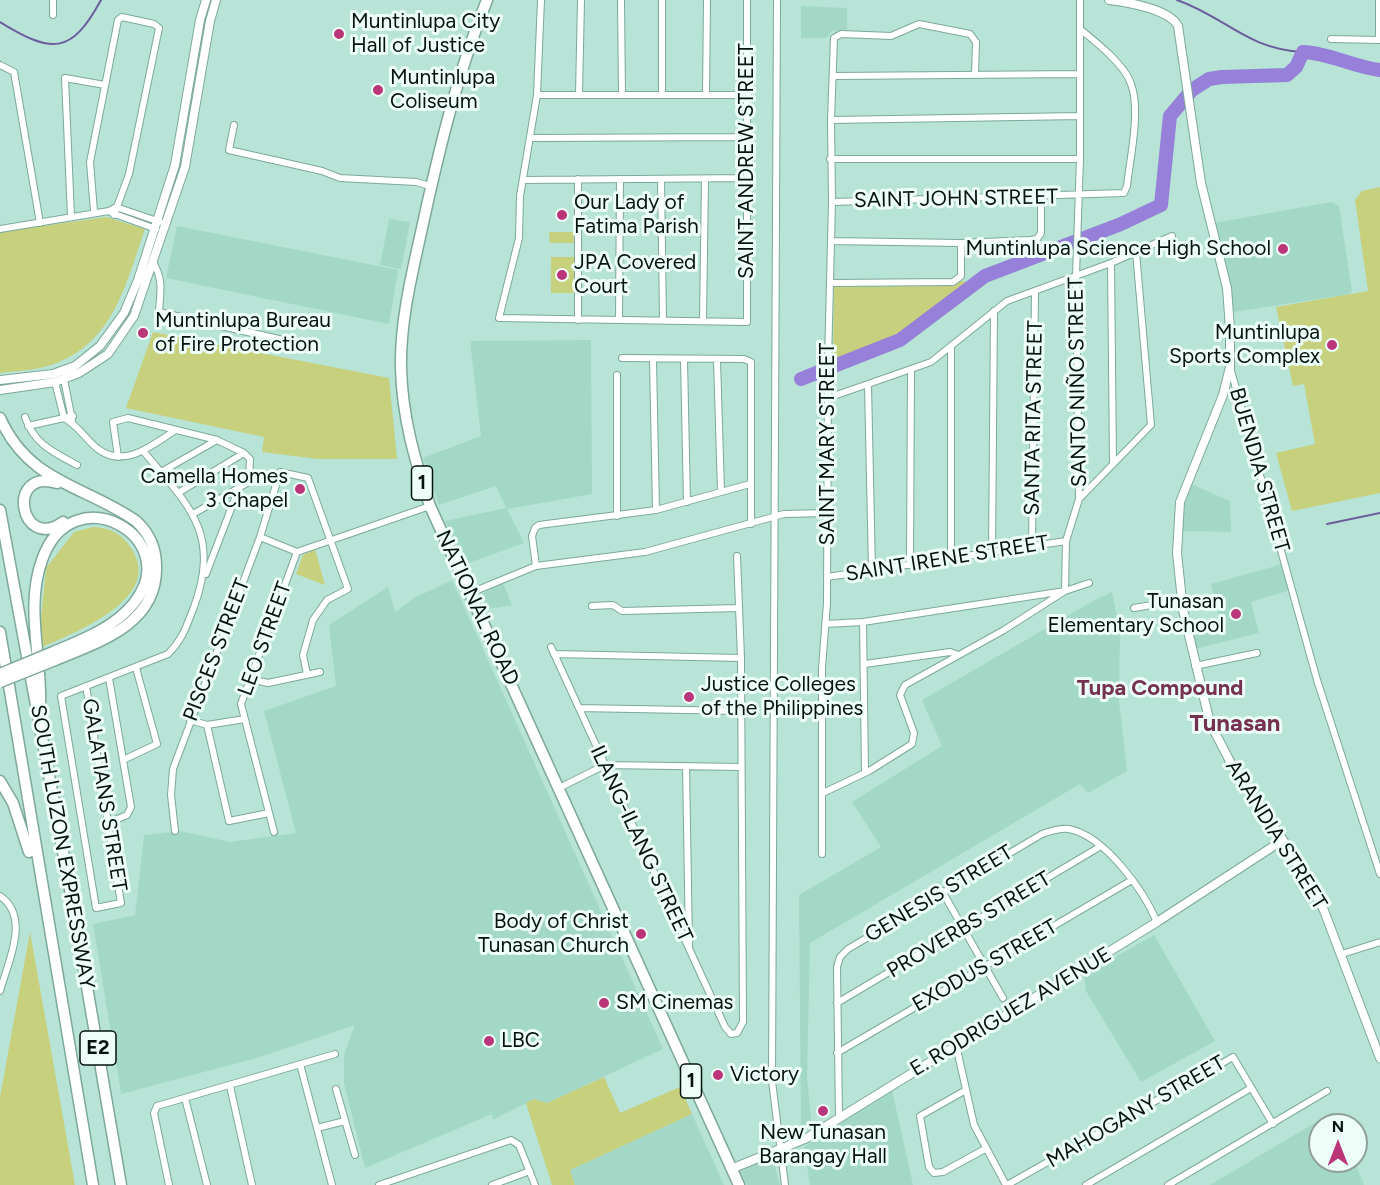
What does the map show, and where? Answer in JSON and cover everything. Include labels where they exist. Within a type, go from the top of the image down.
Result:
[{"type":"highway","name":"NATIONAL ROAD","points":[[487,0],[454,93],[430,186],[407,304],[401,368],[408,434],[430,506],[739,1185]]},
{"type":"highway","points":[[0,418],[12,441],[24,457],[46,474],[116,508],[142,526],[155,551],[156,574],[149,602],[132,622],[103,640],[0,674]]},
{"type":"highway","points":[[0,682],[54,656],[114,622],[134,604],[142,591],[147,565],[140,543],[123,525],[104,518],[82,514],[56,527],[46,529],[35,525],[26,516],[24,496],[33,484],[46,480],[74,488]]},
{"type":"highway","name":"SOUTH LUZON EXPRESSWAY","points":[[0,510],[121,1185]]},
{"type":"highway","points":[[39,723],[41,688],[34,615],[42,560],[53,539],[68,525],[81,519],[104,518]]},
{"type":"highway","name":"SOUTH LUZON EXPRESSWAY","points":[[0,632],[40,881],[93,1185]]},
{"type":"highway","points":[[0,648],[5,662]]},
{"type":"highway","points":[[0,781],[9,794],[17,813],[40,881]]},
{"type":"street","points":[[53,0],[53,15]]},
{"type":"street","points":[[1,385],[55,382],[92,366],[108,354],[122,338],[134,316],[153,262],[159,226],[175,165],[200,20],[206,0]]},
{"type":"street","points":[[1,385],[65,370],[87,359],[100,346],[124,313],[185,167],[210,21],[216,0]]},
{"type":"street","points":[[541,0],[537,95],[523,180],[518,244],[499,318],[703,321],[705,179]]},
{"type":"street","points":[[579,95],[581,0]]},
{"type":"street","points":[[621,0],[622,95]]},
{"type":"street","points":[[662,0],[662,95]]},
{"type":"street","points":[[706,0],[706,95]]},
{"type":"street","name":"SAINT ANDREW STREET","points":[[703,321],[747,322],[747,0]]},
{"type":"street","points":[[777,0],[772,1081],[785,1185]]},
{"type":"street","name":"SANTO NIÑO STREET","points":[[1065,591],[1066,541],[1079,499],[1076,254],[1080,159],[1080,0]]},
{"type":"street","name":"BUENDIA STREET","points":[[1109,0],[1134,4],[1176,21],[1180,32],[1206,213],[1229,301],[1230,367],[1317,680],[1380,874]]},
{"type":"street","points":[[1331,39],[1379,40],[1379,0]]},
{"type":"street","points":[[94,211],[90,162],[118,20],[122,17],[158,26],[129,174],[113,211]]},
{"type":"street","name":"SAINT MARY STREET","points":[[822,854],[824,793],[822,668],[827,577],[828,363],[832,202],[830,159],[836,36],[891,36],[919,24],[970,34],[975,38],[975,74]]},
{"type":"street","name":"SAINT JOHN STREET","points":[[832,202],[1120,195],[1126,190],[1134,94],[1127,75],[1100,46],[1081,30]]},
{"type":"street","points":[[0,65],[14,72],[40,223]]},
{"type":"street","points":[[834,76],[1080,74]]},
{"type":"street","points":[[71,216],[66,78],[105,85]]},
{"type":"street","points":[[537,95],[748,95]]},
{"type":"street","points":[[831,120],[1080,116]]},
{"type":"street","points":[[234,125],[229,150],[322,171],[339,178],[416,182],[430,186]]},
{"type":"street","points":[[531,138],[747,137]]},
{"type":"street","points":[[830,159],[1080,159]]},
{"type":"street","points":[[523,180],[747,178]]},
{"type":"street","points":[[578,179],[578,320]]},
{"type":"street","points":[[619,320],[620,179]]},
{"type":"street","points":[[661,179],[663,320]]},
{"type":"street","points":[[831,241],[961,243],[1038,238],[1041,233],[1041,198]]},
{"type":"street","points":[[0,228],[40,223],[94,211],[113,211],[159,226]]},
{"type":"street","points":[[828,398],[911,371],[931,362],[1008,301],[1110,263],[1172,236]]},
{"type":"street","points":[[830,283],[953,282],[961,276],[961,243]]},
{"type":"street","points":[[1079,499],[1151,425],[1136,252]]},
{"type":"street","points":[[153,262],[161,278],[161,313],[309,345]]},
{"type":"street","points":[[1110,263],[1113,464]]},
{"type":"street","name":"SANTA RITA STREET","points":[[1032,546],[1035,291]]},
{"type":"street","points":[[992,553],[994,311]]},
{"type":"street","points":[[951,346],[951,558]]},
{"type":"street","points":[[622,358],[744,359],[751,362],[751,524]]},
{"type":"street","points":[[653,360],[656,510]]},
{"type":"street","points":[[684,360],[687,502]]},
{"type":"street","points":[[717,360],[721,491]]},
{"type":"street","name":"ARANDIA STREET","points":[[1230,367],[1222,395],[1179,502],[1177,553],[1181,600],[1195,666],[1207,716],[1233,767],[1283,840],[1323,908],[1380,1058]]},
{"type":"street","points":[[909,565],[911,371]]},
{"type":"street","points":[[617,375],[617,516]]},
{"type":"street","points":[[64,379],[72,419],[99,450],[118,457],[144,452],[174,430]]},
{"type":"street","points":[[55,382],[64,418]]},
{"type":"street","points":[[868,385],[872,571]]},
{"type":"street","points":[[25,417],[28,426],[41,445],[77,465]]},
{"type":"street","points":[[28,426],[64,418],[72,419]]},
{"type":"street","points":[[118,457],[113,422],[128,418],[217,440],[244,453],[250,459],[249,482],[193,514]]},
{"type":"street","points":[[161,472],[217,440]]},
{"type":"street","points":[[144,452],[193,514],[200,529],[205,555],[204,580]]},
{"type":"street","points":[[178,493],[244,453]]},
{"type":"street","name":"PISCES STREET","points":[[175,831],[171,783],[190,720],[260,537],[280,472],[308,478],[332,541]]},
{"type":"street","points":[[536,566],[532,536],[539,525],[656,510],[750,484]]},
{"type":"street","points":[[86,686],[168,654],[181,641],[239,488]]},
{"type":"street","points":[[260,537],[297,552],[430,506]]},
{"type":"street","points":[[470,593],[536,566],[645,552],[784,514],[827,513]]},
{"type":"street","points":[[306,674],[303,655],[313,620],[327,600],[348,589],[332,541]]},
{"type":"street","name":"SAINT IRENE STREET","points":[[827,577],[1066,541]]},
{"type":"street","name":"LEO STREET","points":[[274,832],[241,704],[297,552]]},
{"type":"street","points":[[559,788],[605,765],[741,766],[741,657],[737,556]]},
{"type":"street","points":[[825,624],[863,622],[1065,591],[1089,583]]},
{"type":"street","points":[[824,793],[865,772],[914,741],[914,733],[901,699],[902,688],[1065,591]]},
{"type":"street","points":[[1134,608],[1181,600]]},
{"type":"street","points":[[592,606],[613,605],[622,611],[738,608]]},
{"type":"street","points":[[863,622],[865,772]]},
{"type":"street","name":"ILANG-ILANG STREET","points":[[741,657],[553,651],[725,1027],[731,1034],[737,1033],[743,1022],[741,766]]},
{"type":"street","points":[[865,664],[950,652],[958,655]]},
{"type":"street","points":[[1195,666],[1257,653]]},
{"type":"street","points":[[123,760],[157,744],[136,668]]},
{"type":"street","points":[[250,679],[268,683],[320,672]]},
{"type":"street","points":[[108,824],[127,815],[131,807],[109,678]]},
{"type":"street","name":"GALATIANS STREET","points":[[86,686],[122,903],[96,908],[61,696],[86,686]]},
{"type":"street","points":[[579,708],[741,711]]},
{"type":"street","points":[[190,720],[207,725],[245,719]]},
{"type":"street","points":[[207,725],[229,821],[269,813]]},
{"type":"street","points":[[686,766],[689,948]]},
{"type":"street","name":"GENESIS STREET","points":[[839,1118],[837,967],[843,952],[942,891],[1053,830],[1072,830],[1101,846],[1132,880],[1150,906],[1157,922]]},
{"type":"street","name":"E. RODRIGUEZ AVENUE","points":[[731,1169],[807,1138],[1157,922],[1283,840]]},
{"type":"street","name":"PROVERBS STREET","points":[[837,1003],[1101,846]]},
{"type":"street","name":"EXODUS STREET","points":[[837,1053],[1132,880]]},
{"type":"street","points":[[942,891],[1003,998]]},
{"type":"street","points":[[0,896],[10,904],[15,914],[15,934],[0,992]]},
{"type":"street","points":[[675,915],[688,913]]},
{"type":"street","points":[[1342,954],[1380,942]]},
{"type":"street","points":[[956,1045],[974,1125],[985,1149],[1007,1185]]},
{"type":"street","points":[[169,1185],[154,1113],[156,1108],[335,1054]]},
{"type":"street","name":"MAHOGANY STREET","points":[[1007,1185],[1233,1057],[1251,1088]]},
{"type":"street","points":[[300,1064],[332,1185]]},
{"type":"street","points":[[230,1086],[252,1185]]},
{"type":"street","points":[[1086,1185],[1251,1088],[1273,1124]]},
{"type":"street","points":[[336,1089],[355,1155]]},
{"type":"street","points":[[966,1090],[920,1116],[929,1167],[934,1173],[943,1172],[985,1149]]},
{"type":"street","points":[[1168,1185],[1327,1091]]},
{"type":"street","points":[[185,1098],[207,1185]]},
{"type":"street","points":[[317,1128],[345,1121]]},
{"type":"street","points":[[379,1185],[511,1140],[519,1145],[535,1185]]},
{"type":"street","points":[[492,1185],[530,1171]]},
{"type":"shaded area","points":[[801,6],[847,8],[847,31],[832,31],[826,38],[801,38]]},
{"type":"shaded area","name":"Muntinlupa Science High School","points":[[1332,202],[1339,206],[1352,291],[1350,294],[1233,312],[1231,293],[1214,223]]},
{"type":"shaded area","points":[[389,219],[410,222],[401,269],[380,265]]},
{"type":"shaded area","points":[[177,226],[398,270],[389,324],[166,278]]},
{"type":"shaded area","points":[[591,340],[592,494],[507,509],[524,543],[466,564],[445,521],[506,508],[496,486],[439,505],[423,458],[481,436],[470,341]]},
{"type":"shaded area","points":[[1191,484],[1230,501],[1231,532],[1181,531],[1181,509]]},
{"type":"shaded area","name":"Tunasan Elementary School","points":[[1283,564],[1290,590],[1251,602],[1259,633],[1195,649],[1192,633],[1221,626],[1211,584]]},
{"type":"shaded area","points":[[452,580],[663,1049],[547,1103],[534,1099],[493,1120],[492,1114],[365,1168],[344,1083],[344,1054],[355,1025],[260,1057],[121,1094],[93,924],[135,915],[144,835],[180,831],[230,842],[296,833],[264,711],[336,686],[329,625],[388,587],[395,612],[414,598]]},
{"type":"shaded area","points":[[503,583],[512,605],[489,609],[481,594]]},
{"type":"shaded area","points":[[1112,592],[1120,630],[1119,701],[1127,771],[1088,793],[1080,784],[810,943],[807,1078],[812,1126],[801,1129],[799,895],[881,847],[852,802],[942,746],[922,700]]},
{"type":"shaded area","points":[[1154,935],[1215,1041],[1141,1082],[1086,991],[1084,975]]},
{"type":"shaded area","points":[[892,1090],[913,1185],[810,1185],[804,1147]]},
{"type":"shaded area","points":[[692,1114],[724,1185],[575,1185],[570,1170]]},
{"type":"shaded area","points":[[1308,1127],[1308,1173],[1359,1173],[1364,1185],[1210,1185]]},
{"type":"shaded area","points":[[772,1157],[780,1185],[747,1185],[740,1171]]},
{"type":"green space","name":"Muntinlupa Sports Complex","points":[[1380,187],[1380,493],[1292,511],[1276,453],[1315,444],[1304,384],[1293,386],[1276,307],[1368,291],[1355,200],[1362,191]]},
{"type":"green space","points":[[106,217],[145,229],[125,287],[106,323],[94,339],[78,352],[59,362],[37,368],[0,373],[0,232]]},
{"type":"green space","points":[[549,232],[573,232],[574,243],[550,243]]},
{"type":"green space","name":"JPA Covered Court","points":[[551,257],[574,257],[574,293],[551,293]]},
{"type":"green space","points":[[963,281],[971,283],[899,336],[833,364],[834,287],[946,286]]},
{"type":"green space","points":[[153,332],[389,378],[397,459],[318,459],[262,452],[264,437],[126,408]]},
{"type":"green space","points":[[93,527],[115,532],[131,548],[138,566],[136,583],[126,598],[110,612],[91,624],[38,649],[46,568],[74,532]]},
{"type":"green space","points":[[315,549],[325,585],[296,574],[303,555]]},
{"type":"green space","points":[[30,932],[75,1185],[0,1185],[0,1097]]},
{"type":"green space","points":[[604,1077],[620,1113],[680,1087],[692,1114],[570,1170],[575,1185],[552,1185],[526,1103],[534,1099],[547,1103]]},
{"type":"waterway","points":[[0,22],[34,40],[47,44],[59,44],[70,40],[80,31],[101,0]]},
{"type":"waterway","points":[[1177,0],[1251,39],[1283,50],[1303,52]]},
{"type":"waterway","points":[[801,379],[900,340],[985,276],[1121,224],[1161,205],[1170,116],[1192,90],[1209,79],[1287,75],[1296,67],[1303,52],[1380,70]]},
{"type":"waterway","points":[[1327,524],[1380,513]]},
{"type":"place","name":"Muntinlupa City Hall of Justice","points":[[339,34]]},
{"type":"place","name":"Muntinlupa Coliseum","points":[[378,90]]},
{"type":"place","name":"Our Lady of Fatima Parish","points":[[562,215]]},
{"type":"place","name":"Muntinlupa Science High School","points":[[1283,249]]},
{"type":"place","name":"JPA Covered Court","points":[[562,275]]},
{"type":"place","name":"Muntinlupa Bureau of Fire Protection","points":[[143,333]]},
{"type":"place","name":"Muntinlupa Sports Complex","points":[[1332,345]]},
{"type":"place","name":"Camella Homes 3 Chapel","points":[[300,489]]},
{"type":"place","name":"Tunasan Elementary School","points":[[1236,614]]},
{"type":"place","name":"Justice Colleges of the Philippines","points":[[689,697]]},
{"type":"place","name":"Body of Christ Tunasan Church","points":[[641,934]]},
{"type":"place","name":"SM Cinemas","points":[[604,1003]]},
{"type":"place","name":"LBC","points":[[489,1041]]},
{"type":"place","name":"Victory","points":[[718,1075]]},
{"type":"place","name":"New Tunasan Barangay Hall","points":[[823,1111]]},
{"type":"district","name":"Tupa Compound","points":[[1160,689]]},
{"type":"district","name":"Tunasan","points":[[1235,724]]}]
